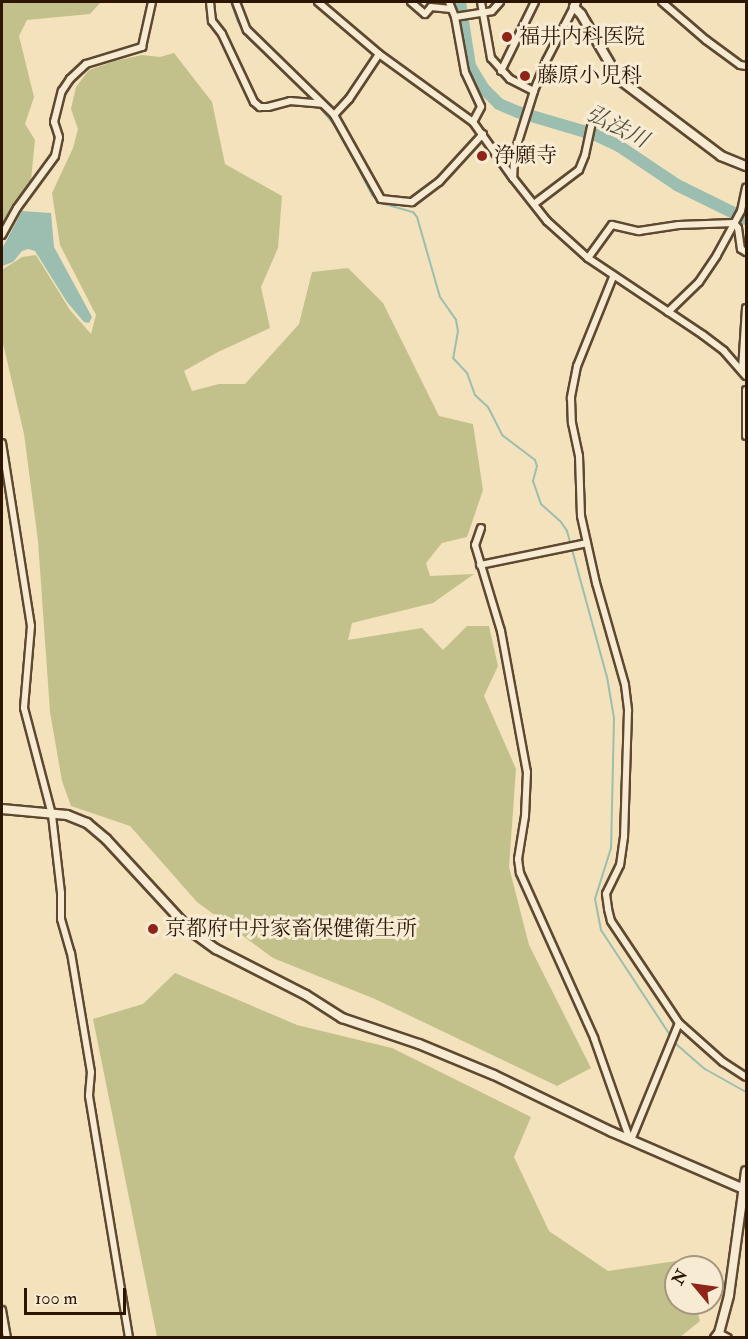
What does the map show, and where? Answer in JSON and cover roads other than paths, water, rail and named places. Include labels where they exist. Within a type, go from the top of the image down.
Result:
[{"type":"street","points":[[2,235],[16,208],[55,156],[59,137],[54,122],[62,91],[70,79],[86,64],[142,47],[152,2]]},
{"type":"street","points":[[210,2],[212,21],[222,34],[254,102],[260,107],[290,101],[322,104]]},
{"type":"street","points":[[236,2],[247,30],[334,115],[364,166],[377,196],[386,201],[408,204],[439,182],[483,134]]},
{"type":"street","points":[[320,2],[380,54],[473,122],[547,221],[588,258],[724,351],[744,373]]},
{"type":"street","points":[[411,2],[425,14],[431,6],[451,9]]},
{"type":"street","points":[[449,2],[455,17],[465,72],[481,107],[473,122]]},
{"type":"street","points":[[481,2],[492,58],[510,80],[534,91]]},
{"type":"street","points":[[455,17],[492,11],[500,2]]},
{"type":"street","points":[[501,71],[535,2]]},
{"type":"street","points":[[662,2],[706,40],[740,65],[747,66]]},
{"type":"street","points":[[513,178],[514,155],[534,91],[546,61],[575,4]]},
{"type":"street","points":[[575,4],[619,79],[721,156],[747,166]]},
{"type":"street","points":[[334,115],[349,99],[380,54]]},
{"type":"street","points":[[534,204],[579,170],[585,155],[591,126]]},
{"type":"street","points":[[668,312],[699,282],[741,211],[747,188]]},
{"type":"street","points":[[588,258],[612,225],[639,231],[679,225],[735,221]]},
{"type":"street","points":[[735,221],[747,257]]},
{"type":"street","points":[[613,277],[577,366],[571,398],[572,423],[579,456],[581,516],[625,685],[628,711],[624,837],[620,865],[606,894],[608,909],[611,921],[679,1023],[723,1062],[747,1077]]},
{"type":"street","points":[[744,373],[747,308]]},
{"type":"street","points":[[747,390],[747,436]]},
{"type":"street","points":[[2,443],[31,626],[24,708],[52,815],[61,893],[61,919],[71,953],[91,1072],[89,1096],[129,1338]]},
{"type":"street","points":[[481,528],[475,545],[501,631],[527,772],[525,816],[518,860],[520,873],[594,1038],[630,1140]]},
{"type":"street","points":[[480,565],[587,543]]},
{"type":"street","points":[[2,809],[67,815],[87,823],[105,838],[171,912],[216,949],[306,995],[342,1018],[419,1044],[494,1076],[630,1140],[744,1190]]},
{"type":"street","points":[[630,1140],[679,1023]]},
{"type":"street","points":[[728,1338],[717,1335],[729,1295],[747,1171]]},
{"type":"street","points":[[2,1310],[7,1338]]},
{"type":"waterway","points":[[231,2],[238,22],[247,37],[314,101]]},
{"type":"waterway","name":"弘法川","points":[[460,2],[470,66],[484,89],[499,104],[518,112],[596,135],[619,146],[677,185],[746,219]]},
{"type":"waterway","points":[[318,105],[340,132],[372,195],[381,203],[413,212],[417,217],[440,297],[456,320],[458,331],[453,358],[467,373],[475,395],[488,407],[502,435],[535,460],[537,466],[533,481],[541,504],[561,522],[567,531],[607,677],[614,718],[611,848],[595,899],[601,930],[676,1044],[705,1069],[746,1092]]},
{"type":"place","name":"福井内科医院","points":[[507,37]]},
{"type":"place","name":"藤原小児科","points":[[525,76]]},
{"type":"place","name":"浄願寺","points":[[482,156]]},
{"type":"place","name":"京都府中丹家畜保健衛生所","points":[[153,929]]}]
